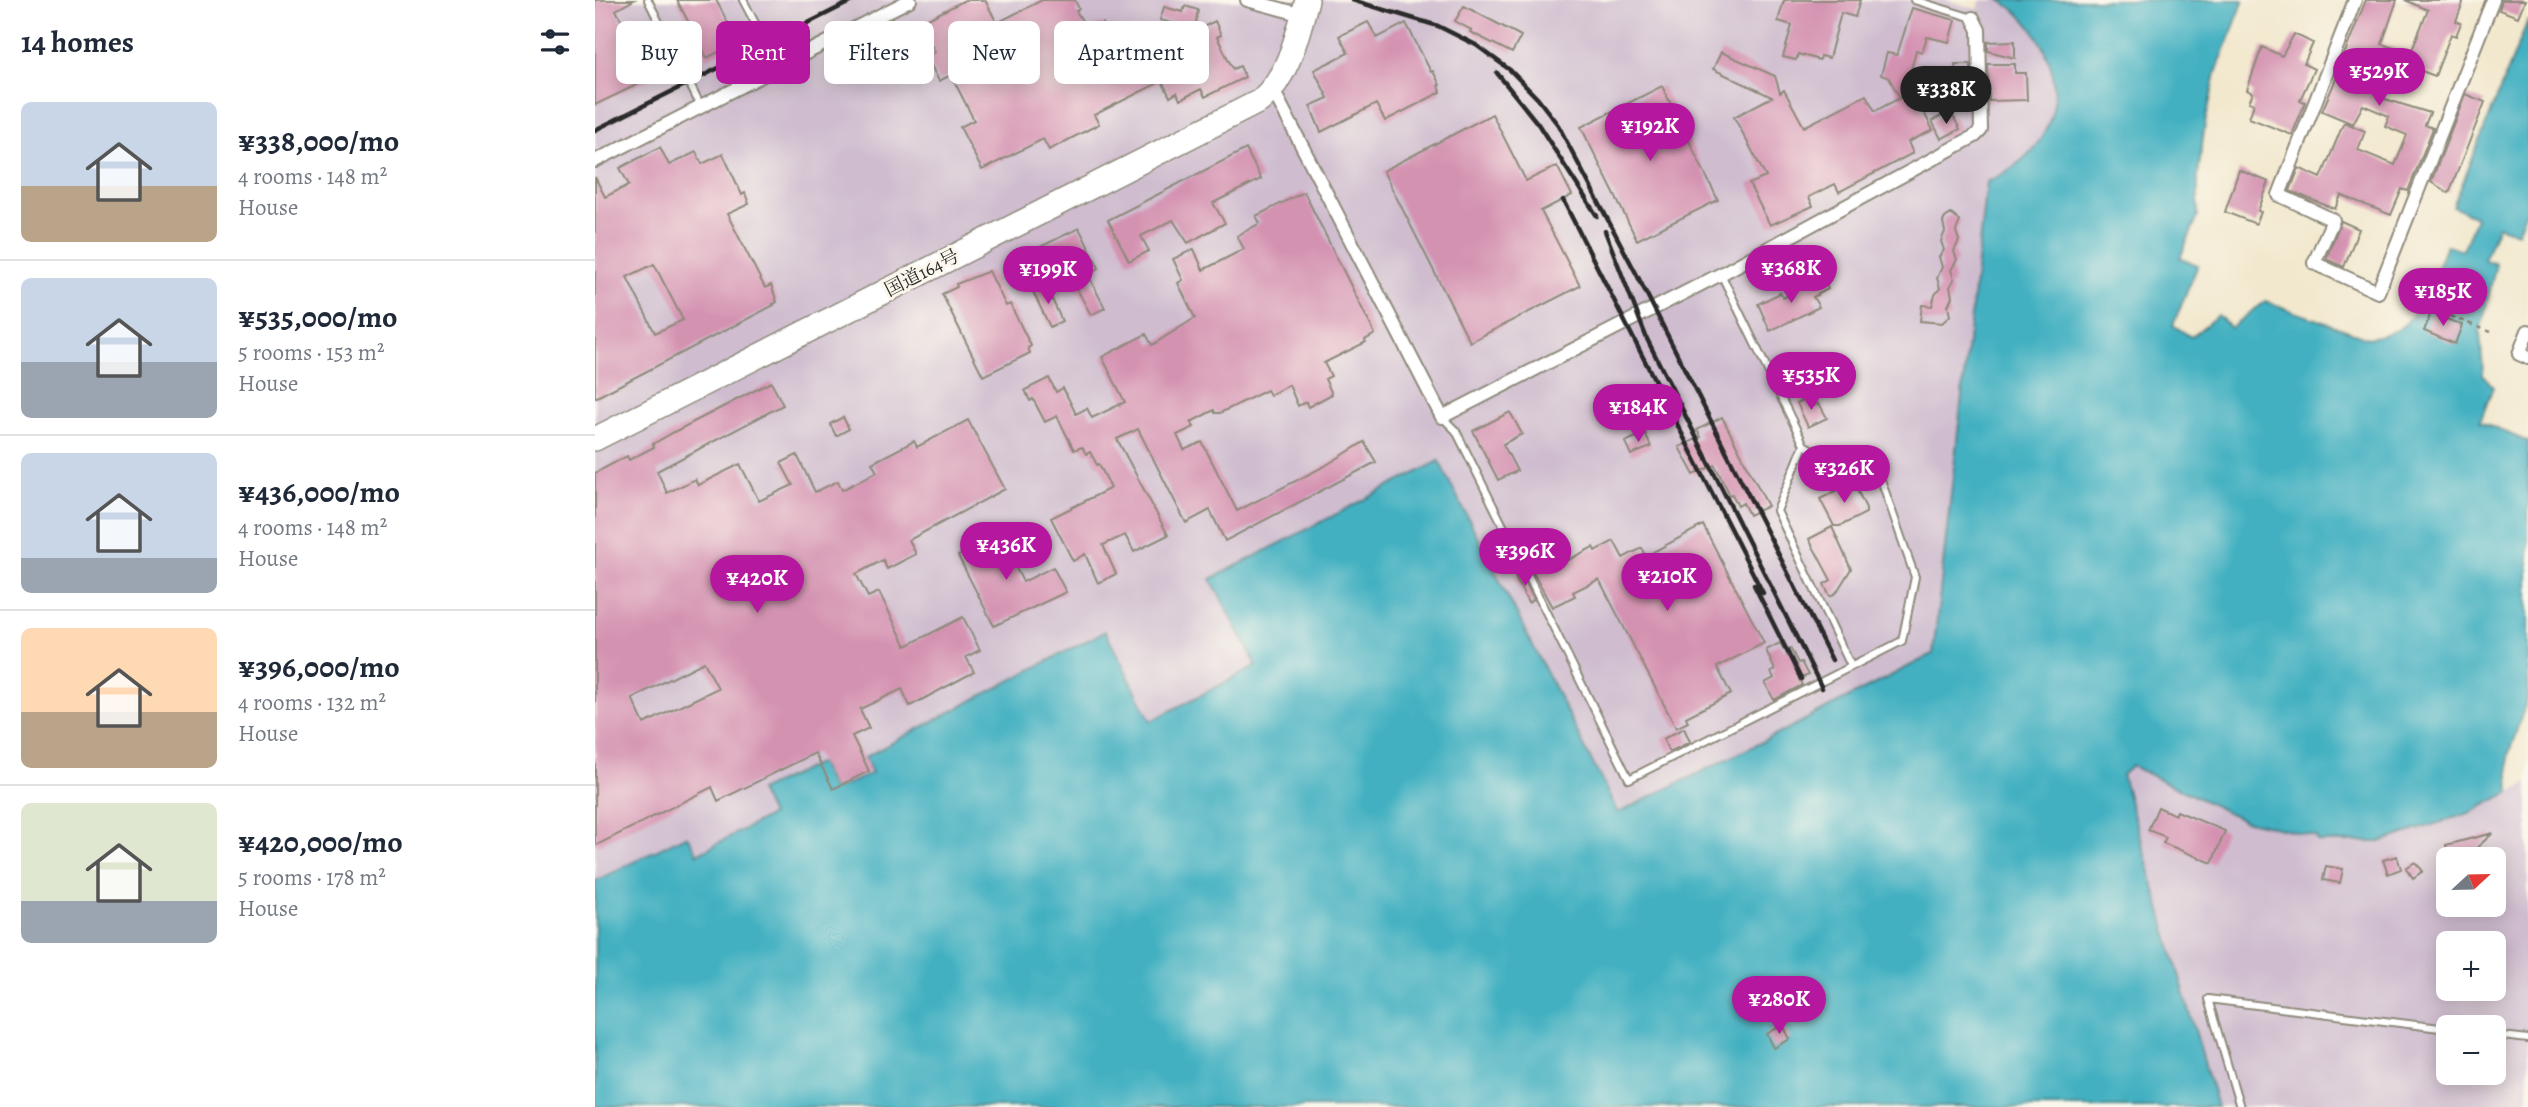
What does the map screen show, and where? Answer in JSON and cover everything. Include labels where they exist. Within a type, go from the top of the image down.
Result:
[{"type":"highway","name":"国道164号","points":[[595,439],[1260,101],[1273,90],[1285,71],[1305,8]]},
{"type":"street","points":[[810,51],[910,0]]},
{"type":"street","points":[[1247,0],[1305,8]]},
{"type":"street","points":[[2355,0],[2279,195],[2333,220],[2314,263],[2378,292],[2493,0]]},
{"type":"street","points":[[1273,90],[1442,417],[1721,274],[1975,136],[1981,130],[1979,30],[1973,18]]},
{"type":"street","points":[[595,161],[745,84]]},
{"type":"street","points":[[2528,331],[2519,354],[2528,358]]},
{"type":"lane","points":[[648,0],[701,107]]},
{"type":"lane","points":[[743,0],[754,21]]},
{"type":"lane","points":[[1914,0],[1973,18]]},
{"type":"lane","points":[[1442,417],[1456,430],[1629,779],[1902,641],[1915,577],[1879,474],[1836,463],[1804,445],[1721,274]]},
{"type":"lane","points":[[1804,445],[1777,511],[1851,666]]},
{"type":"lane","points":[[2240,1107],[2208,999],[2436,1028]]},
{"type":"lane","points":[[2506,1036],[2528,1039]]},
{"type":"path","points":[[2403,299],[2491,332]]},
{"type":"shaded area","points":[[595,0],[1946,0],[1977,9],[1981,0],[1999,0],[2025,17],[2040,36],[2053,82],[2053,104],[2048,125],[2037,144],[2022,161],[1986,182],[1933,654],[1618,813],[1438,461],[1212,579],[1257,666],[1150,721],[1104,631],[865,757],[873,773],[833,792],[818,763],[760,791],[772,815],[696,854],[687,835],[595,881]]},
{"type":"shaded area","points":[[2131,766],[2244,820],[2316,837],[2319,842],[2380,842],[2520,788],[2528,782],[2528,1107],[2217,1107],[2122,775]]},
{"type":"water","points":[[2000,0],[2244,0],[2216,73],[2198,175],[2198,216],[2180,258],[2198,265],[2173,325],[2191,337],[2218,315],[2231,328],[2265,301],[2368,338],[2392,332],[2408,321],[2427,290],[2446,245],[2463,250],[2476,217],[2453,207],[2528,20],[2528,206],[2517,233],[2498,226],[2484,260],[2496,264],[2480,332],[2483,374],[2493,387],[2480,421],[2528,442],[2528,697],[2508,756],[2510,792],[2469,813],[2380,842],[2318,842],[2316,837],[2244,820],[2132,766],[2122,775],[2217,1107],[595,1107],[595,881],[687,835],[697,854],[771,815],[759,791],[819,763],[833,791],[872,773],[865,757],[1105,631],[1151,721],[1257,666],[1211,579],[1439,461],[1618,813],[1933,654],[1986,182],[2014,166],[2030,152],[2043,135],[2053,107],[2052,71],[2047,54],[2027,23],[2015,10]]},
{"type":"building","points":[[595,0],[634,0],[616,10],[622,21],[616,21],[616,84],[639,84],[595,105]]},
{"type":"building","points":[[677,0],[716,0],[727,21],[716,21],[716,53],[707,58],[702,48],[702,21],[688,21]]},
{"type":"building","points":[[965,0],[985,0],[996,21],[948,21],[948,76],[939,81],[934,71],[934,21],[924,21]]},
{"type":"building","points":[[1042,0],[1075,0],[1079,9],[1076,11],[1082,21],[1054,21],[1054,84],[1156,84],[1094,115],[1099,124],[1049,150],[1043,139],[982,170],[960,127],[974,120],[956,84],[1040,84],[1040,21],[1001,21]]},
{"type":"building","points":[[1784,0],[1860,0],[1855,17],[1841,13],[1829,58],[1820,56],[1819,60],[1798,54],[1796,60],[1783,57],[1792,25],[1778,21]]},
{"type":"building","points":[[2366,0],[2397,0],[2382,44],[2410,54],[2428,10],[2405,0],[2464,0],[2456,21],[2461,23],[2456,36],[2451,34],[2435,76],[2397,62],[2382,98],[2430,113],[2425,125],[2433,128],[2408,191],[2402,189],[2391,215],[2341,195],[2335,209],[2290,191],[2299,168],[2321,178],[2344,122],[2365,131],[2358,150],[2395,165],[2404,143],[2407,135],[2385,126],[2389,116],[2363,105],[2353,124],[2322,111]]},
{"type":"building","points":[[2502,0],[2525,0],[2518,17],[2499,10]]},
{"type":"building","points":[[1185,6],[1198,10],[1196,21],[1160,20],[1164,7],[1183,12]]},
{"type":"building","points":[[1464,6],[1521,36],[1512,53],[1470,32],[1471,30],[1455,21]]},
{"type":"building","points":[[1912,8],[1955,20],[1949,42],[1927,37],[1922,52],[1916,50],[1908,82],[1933,130],[1908,142],[1913,153],[1839,192],[1835,184],[1809,197],[1813,206],[1770,225],[1749,184],[1766,177],[1734,117],[1772,97],[1713,69],[1721,52],[1775,76],[1780,93],[1784,90],[1804,127],[1866,95],[1875,111],[1900,98],[1889,78],[1881,75],[1887,53],[1897,55]]},
{"type":"building","points":[[1215,21],[1221,35],[1217,37],[1233,69],[1240,66],[1245,77],[1205,97],[1201,89],[1180,100],[1177,93],[1170,97],[1164,84],[1209,84],[1209,24]]},
{"type":"building","points":[[1368,22],[1377,38],[1406,23],[1431,72],[1433,71],[1441,92],[1385,121],[1376,104],[1321,132],[1310,106],[1328,98],[1314,70],[1348,53],[1339,36]]},
{"type":"building","points":[[2294,34],[2313,43],[2304,64],[2314,69],[2300,100],[2305,102],[2292,135],[2249,118],[2254,104],[2249,102],[2253,93],[2247,90],[2262,47],[2282,56]]},
{"type":"building","points":[[2015,41],[2015,58],[1988,51],[1988,42]]},
{"type":"building","points":[[1955,64],[1971,64],[1971,78],[1956,78]]},
{"type":"building","points":[[1988,64],[2015,64],[2015,73],[2026,73],[2027,100],[1989,101]]},
{"type":"building","points":[[1662,86],[1718,200],[1637,240],[1581,127]]},
{"type":"building","points":[[2465,94],[2485,102],[2449,193],[2431,182]]},
{"type":"building","points":[[1948,113],[1950,118],[1953,116],[1960,129],[1941,139],[1932,121]]},
{"type":"building","points":[[1492,114],[1526,181],[1557,166],[1572,195],[1541,211],[1580,286],[1470,342],[1383,171]]},
{"type":"building","points":[[660,147],[669,165],[696,152],[702,164],[723,154],[749,204],[727,214],[765,288],[771,285],[777,302],[595,398],[595,177],[605,197],[629,185],[620,168]],"holes":[[[654,264],[683,320],[655,333],[627,277]]]},
{"type":"building","points":[[1246,149],[1261,179],[1213,203],[1225,223],[1188,243],[1173,220],[1141,236],[1149,251],[1129,261],[1108,220]]},
{"type":"building","points":[[2239,170],[2269,182],[2256,224],[2225,212]]},
{"type":"building","points":[[1304,192],[1375,334],[1365,340],[1366,342],[1324,363],[1331,376],[1325,379],[1332,394],[1308,407],[1306,402],[1298,406],[1289,385],[1270,395],[1267,390],[1220,413],[1215,413],[1214,410],[1191,422],[1194,427],[1177,435],[1184,450],[1202,442],[1237,511],[1325,466],[1364,442],[1376,462],[1225,541],[1210,510],[1186,523],[1138,429],[1117,439],[1168,535],[1134,552],[1125,535],[1103,545],[1116,574],[1098,583],[1085,554],[1073,561],[1051,518],[1111,488],[1090,452],[1086,454],[1082,447],[1074,450],[1057,416],[1045,422],[1025,390],[1049,378],[1056,392],[1063,388],[1076,414],[1087,408],[1092,418],[1125,402],[1102,357],[1146,334],[1152,345],[1195,318],[1178,283],[1183,280],[1173,259],[1194,249],[1203,270],[1244,249],[1237,236],[1260,223],[1256,216]]},
{"type":"building","points":[[1951,214],[1960,221],[1956,231],[1959,241],[1954,251],[1957,260],[1951,270],[1954,279],[1950,287],[1950,316],[1942,323],[1920,321],[1922,305],[1932,306],[1940,288],[1937,278],[1942,267],[1939,257],[1944,250],[1941,241],[1945,232],[1943,222]]},
{"type":"building","points":[[2341,221],[2359,229],[2344,267],[2326,259]]},
{"type":"building","points":[[1079,228],[1099,268],[1088,275],[1105,308],[1091,315],[1073,282],[1051,293],[1046,282],[1055,278],[1040,247]]},
{"type":"building","points":[[989,271],[1006,306],[1010,304],[1031,346],[1028,348],[1030,353],[983,376],[942,294],[957,287],[956,284]]},
{"type":"building","points":[[1822,278],[1828,289],[1813,297],[1819,307],[1770,331],[1758,304],[1780,293],[1783,298]]},
{"type":"building","points":[[1046,286],[1062,321],[1050,327],[1033,292]]},
{"type":"building","points":[[2431,313],[2462,325],[2455,344],[2424,331]]},
{"type":"building","points":[[771,382],[783,405],[657,471],[667,493],[695,479],[698,485],[740,464],[759,501],[793,485],[781,463],[797,455],[815,492],[838,481],[842,490],[877,472],[872,463],[914,441],[917,447],[968,420],[1005,489],[909,540],[916,554],[887,569],[883,560],[856,574],[868,597],[879,592],[906,646],[963,617],[980,650],[966,657],[974,672],[910,706],[902,689],[860,709],[869,728],[852,736],[869,771],[833,789],[815,753],[718,801],[712,787],[595,846],[595,473],[627,456],[629,460],[654,447],[653,444]],"holes":[[[704,662],[718,688],[644,724],[632,698]]]},
{"type":"building","points":[[1809,397],[1813,406],[1819,403],[1827,418],[1808,427],[1797,403]]},
{"type":"building","points":[[1510,412],[1522,434],[1503,444],[1517,471],[1498,480],[1473,431]]},
{"type":"building","points":[[843,417],[849,429],[836,436],[830,424]]},
{"type":"building","points":[[1722,417],[1768,506],[1749,515],[1743,503],[1738,506],[1732,494],[1730,495],[1715,465],[1694,475],[1679,447],[1701,437],[1697,430]]},
{"type":"building","points":[[1645,433],[1651,447],[1631,455],[1625,442]]},
{"type":"building","points":[[1853,482],[1866,513],[1840,526],[1834,526],[1820,499]]},
{"type":"building","points":[[1703,525],[1764,643],[1717,667],[1731,694],[1686,717],[1688,722],[1676,728],[1599,579],[1573,592],[1575,596],[1552,607],[1531,569],[1552,552],[1560,564],[1593,547],[1595,551],[1614,541],[1623,558],[1642,548],[1646,556]]},
{"type":"building","points":[[1832,527],[1851,569],[1836,593],[1830,596],[1824,584],[1831,580],[1809,539]]},
{"type":"building","points":[[999,535],[1023,582],[1053,567],[1066,592],[994,626],[958,556]]},
{"type":"building","points":[[1521,574],[1534,600],[1528,603],[1515,577]]},
{"type":"building","points":[[1780,643],[1784,650],[1790,648],[1808,675],[1799,679],[1802,685],[1774,700],[1765,683],[1774,678],[1771,672],[1775,670],[1766,650]]},
{"type":"building","points":[[1684,728],[1690,742],[1669,752],[1663,739]]},
{"type":"building","points":[[2158,807],[2175,815],[2177,811],[2225,831],[2212,863],[2163,843],[2166,837],[2148,830]]},
{"type":"building","points":[[2493,833],[2477,847],[2446,845]]},
{"type":"building","points":[[2397,856],[2401,869],[2388,874],[2383,860]]},
{"type":"building","points":[[2415,862],[2423,871],[2413,878],[2406,868]]},
{"type":"building","points":[[2326,866],[2343,869],[2340,883],[2323,880]]},
{"type":"building","points":[[1783,1025],[1790,1039],[1774,1048],[1767,1034]]},
{"type":"railway","points":[[595,130],[854,0]]},
{"type":"railway","points":[[1352,0],[1438,26],[1476,45],[1510,70],[1558,125],[1832,660]]},
{"type":"railway","points":[[1497,73],[1538,124],[1597,216]]},
{"type":"railway","points":[[1563,200],[1763,593]]},
{"type":"railway","points":[[1605,231],[1647,339],[1822,688]]},
{"type":"railway","points":[[1754,585],[1801,679]]}]
